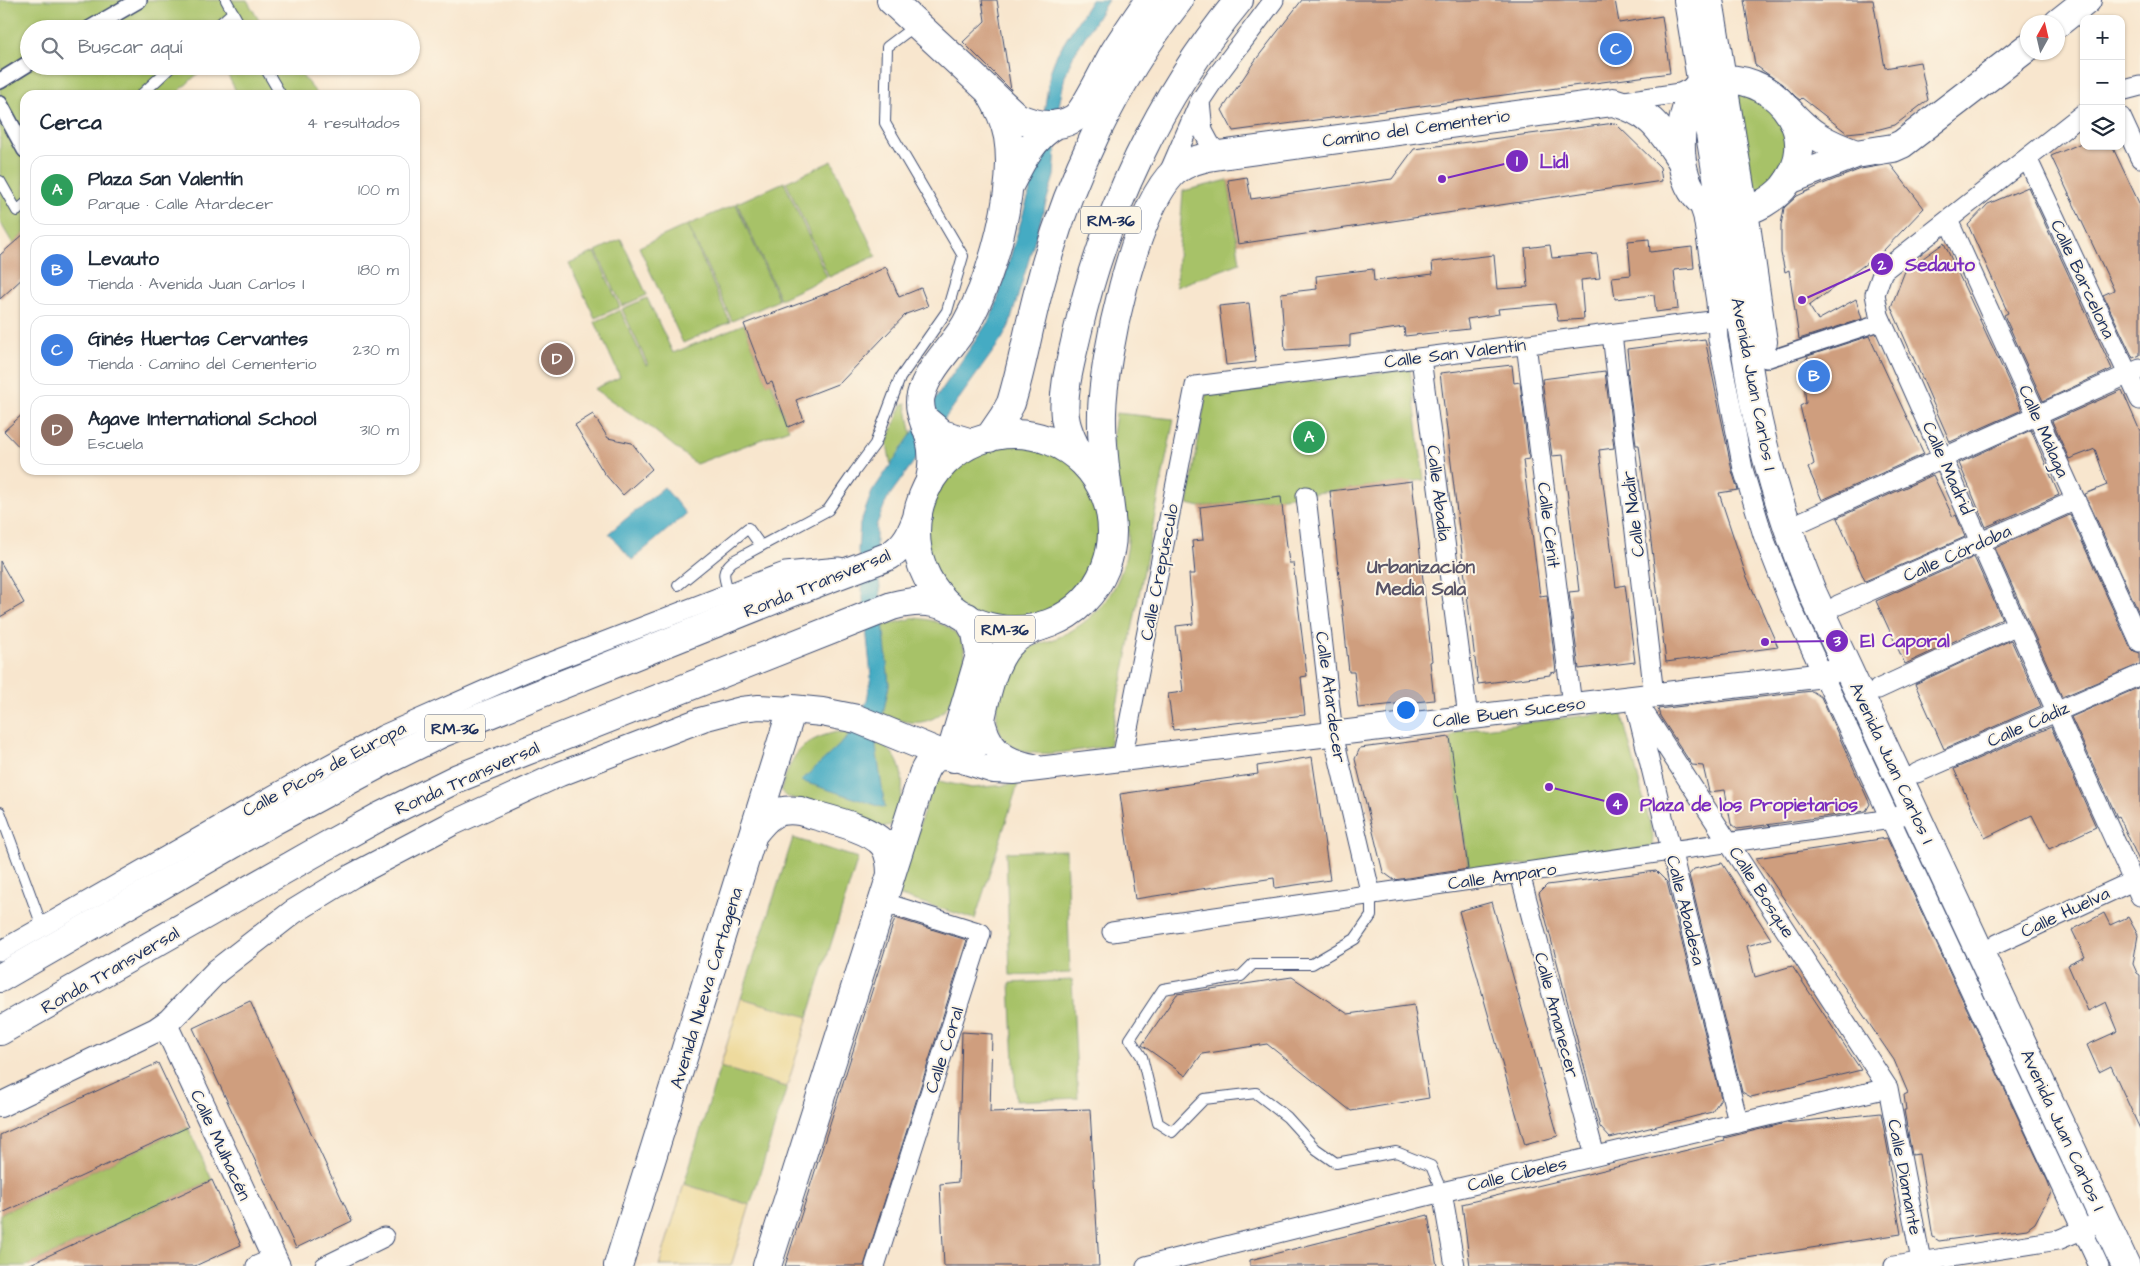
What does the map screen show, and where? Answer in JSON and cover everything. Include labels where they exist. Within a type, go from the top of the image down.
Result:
[{"type":"main road","points":[[891,0],[1010,111],[1025,121],[1041,125],[1057,124],[1078,116],[1114,53],[1149,0]]},
{"type":"main road","name":"RM-36","points":[[981,441],[1011,403],[1051,247],[1062,212],[1086,154],[1137,59],[1179,0]]},
{"type":"main road","name":"RM-36","points":[[1086,466],[1070,431],[1065,408],[1074,350],[1099,252],[1124,187],[1160,116],[1193,61],[1239,0]]},
{"type":"main road","name":"Avenida Juan Carlos I","points":[[1688,0],[1712,81],[1734,212],[1738,317],[1757,418],[1775,494],[1835,670],[1903,814],[1988,948],[2103,1220],[2117,1260]]},
{"type":"main road","name":"Avenida Juan Carlos I","points":[[1709,0],[1712,81]]},
{"type":"main road","points":[[2065,17],[2087,0]]},
{"type":"main road","points":[[1856,154],[1837,148],[1817,137],[1799,123],[1776,98],[1760,86],[1744,80],[1712,81],[1694,91],[1685,112],[1681,138],[1681,160],[1687,179],[1696,195],[1711,210],[1734,212],[1762,203],[1785,184],[1856,154],[1893,148],[1902,144],[2020,53]]},
{"type":"main road","points":[[929,484],[932,453],[920,403],[923,389],[935,368],[966,325],[987,276],[996,246],[1008,189],[1008,139],[1001,112],[989,92]]},
{"type":"main road","name":"Camino del Cementerio","points":[[1162,187],[1174,173],[1188,163],[1220,155],[1613,102],[1631,107],[1648,118],[1660,130],[1681,160]]},
{"type":"main road","points":[[1738,317],[1767,265],[1762,228],[1770,206],[1785,184],[1796,162],[1798,140],[1795,123],[1788,110]]},
{"type":"main road","points":[[1008,189],[1029,150],[1041,135],[1057,124]]},
{"type":"main road","points":[[1111,516],[1102,425],[1108,355],[1122,292],[1131,263],[1162,187]]},
{"type":"main road","name":"Avenida Juan Carlos I","points":[[1738,317],[1766,360],[1784,458],[1803,521],[1838,605],[1917,773],[1988,948],[2103,1220]]},
{"type":"main road","points":[[923,418],[942,434],[981,441]]},
{"type":"main road","name":"RM-36","points":[[1010,434],[1045,439],[1072,453],[1086,466],[1101,486],[1111,516],[1110,552],[1104,572],[1096,586],[1077,607],[1055,621],[1044,625],[1027,629],[998,628],[964,615],[937,592],[924,569],[917,542],[918,514],[929,484],[951,457],[981,441],[1010,434]]},
{"type":"main road","name":"Ronda Transversal","points":[[0,978],[273,821],[385,761],[510,705],[889,556],[903,546],[913,529],[918,514]]},
{"type":"main road","name":"Ronda Transversal","points":[[0,1031],[319,850],[379,817],[458,778],[892,606],[928,601],[944,604],[964,615]]},
{"type":"main road","points":[[964,615],[976,633],[980,647],[975,707]]},
{"type":"main road","points":[[950,757],[952,749],[994,674],[1002,653],[1016,638],[1044,625]]},
{"type":"main road","points":[[892,733],[911,736],[936,732],[975,707]]},
{"type":"main road","points":[[792,709],[844,716],[869,723],[950,757]]},
{"type":"main road","name":"Avenida Nueva Cartagena","points":[[618,1266],[792,709]]},
{"type":"main road","points":[[767,1266],[926,767],[935,757],[950,757]]},
{"type":"main road","points":[[754,833],[765,819],[772,814],[790,810],[800,811],[862,831],[877,838],[888,852],[891,876]]},
{"type":"street","points":[[105,20],[140,0]]},
{"type":"street","points":[[1162,187],[1200,102],[1216,77],[1274,0]]},
{"type":"street","points":[[0,80],[20,68]]},
{"type":"street","name":"Camino del Cementerio","points":[[1613,102],[1680,93],[1712,81]]},
{"type":"street","points":[[2125,90],[2140,86]]},
{"type":"street","points":[[1200,102],[1203,132],[1210,144],[1220,155]]},
{"type":"street","points":[[0,104],[20,141]]},
{"type":"street","name":"Calle Madrid","points":[[2080,116],[1883,271],[1875,294],[1882,322],[1981,542],[2016,626],[2137,889]]},
{"type":"street","points":[[2125,126],[2140,158]]},
{"type":"street","name":"Calle Barcelona","points":[[2027,158],[2134,371],[2140,400]]},
{"type":"street","name":"Avenida Juan Carlos I","points":[[1696,195],[1703,217],[1716,302],[1738,317]]},
{"type":"street","name":"Calle Málaga","points":[[1948,220],[2140,642]]},
{"type":"street","name":"Calle San Valentín","points":[[1196,386],[1738,317]]},
{"type":"street","points":[[1766,360],[1882,322]]},
{"type":"street","name":"Calle Nadir","points":[[1612,334],[1644,696]]},
{"type":"street","name":"Calle Cénit","points":[[1526,344],[1572,705]]},
{"type":"street","name":"Calle Abadía","points":[[1422,358],[1468,717]]},
{"type":"street","points":[[1803,521],[2134,371]]},
{"type":"street","name":"Calle Crepúsculo","points":[[1122,759],[1196,386]]},
{"type":"street","name":"Calle Atardecer","points":[[1306,496],[1333,734],[1370,895]]},
{"type":"street","name":"Calle Córdoba","points":[[1838,605],[2076,500]]},
{"type":"street","name":"Calle Picos de Europa","points":[[0,951],[282,790],[383,735],[528,671],[785,572],[865,565]]},
{"type":"street","points":[[1878,689],[2016,626]]},
{"type":"street","name":"Calle Buen Suceso","points":[[950,757],[984,769],[1003,772],[1051,768],[1644,696],[1835,670]]},
{"type":"street","name":"Calle Cádiz","points":[[1917,773],[2140,675]]},
{"type":"street","name":"Calle Bosque","points":[[1644,696],[1731,844],[1888,1088]]},
{"type":"street","name":"Calle Abadesa","points":[[1644,696],[1672,852],[1738,1122]]},
{"type":"street","points":[[0,1105],[138,1040],[165,1024],[217,971],[293,912],[352,876],[444,827],[560,774],[689,724],[741,709],[759,707],[792,709]]},
{"type":"street","points":[[975,707],[989,740],[997,749],[1015,761],[1051,768]]},
{"type":"street","name":"Avenida Juan Carlos I","points":[[1903,814],[2072,1207],[2103,1220]]},
{"type":"street","name":"Calle Amparo","points":[[1112,932],[1731,844],[1903,814]]},
{"type":"street","name":"Calle Amanecer","points":[[1520,874],[1595,1156]]},
{"type":"street","name":"Calle Huelva","points":[[1988,948],[2137,889]]},
{"type":"street","name":"Calle Coral","points":[[875,1266],[981,933],[882,902]]},
{"type":"street","name":"Calle Mulhacén","points":[[165,1024],[269,1263]]},
{"type":"street","name":"Calle Cibeles","points":[[1146,1266],[1442,1192],[1888,1088]]},
{"type":"street","name":"Calle Diamante","points":[[1888,1088],[1922,1264]]},
{"type":"street","points":[[2072,1207],[2085,1177]]},
{"type":"street","points":[[1442,1192],[1455,1266]]},
{"type":"street","points":[[1894,1266],[1922,1264],[2058,1240],[2103,1220]]},
{"type":"street","points":[[325,1266],[384,1237]]},
{"type":"lane","points":[[226,0],[237,20]]},
{"type":"lane","points":[[224,20],[232,12]]},
{"type":"lane","points":[[729,593],[724,575],[726,567],[744,554],[828,510],[875,444],[900,378],[947,312],[963,256],[885,123],[887,47],[917,24]]},
{"type":"lane","points":[[146,90],[162,75]]},
{"type":"lane","points":[[269,75],[277,90]]},
{"type":"lane","points":[[0,181],[17,211],[20,208]]},
{"type":"lane","points":[[678,585],[748,528],[762,546]]},
{"type":"lane","points":[[0,812],[42,926]]},
{"type":"lane","points":[[1370,895],[1372,916],[1355,939],[1312,964],[1253,964],[1240,976],[1163,989],[1130,1039],[1142,1058],[1158,1122],[1172,1132],[1204,1099],[1256,1093],[1287,1117],[1316,1149],[1336,1163],[1396,1152],[1431,1166],[1442,1192]]},
{"type":"green space","points":[[0,0],[247,0],[259,20],[20,20],[20,75],[196,75],[180,90],[20,90],[20,238],[13,244],[0,222]]},
{"type":"green space","points":[[228,75],[301,75],[314,90],[235,90]]},
{"type":"green space","points":[[1735,79],[1744,80],[1798,140],[1753,208]]},
{"type":"green space","points":[[832,161],[876,256],[829,277],[786,182]]},
{"type":"green space","points":[[1228,180],[1240,263],[1176,287],[1183,191]]},
{"type":"green space","points":[[784,182],[827,277],[780,299],[737,203]]},
{"type":"green space","points":[[736,204],[779,300],[732,321],[688,225]]},
{"type":"green space","points":[[687,225],[730,322],[683,343],[639,247]]},
{"type":"green space","points":[[621,239],[647,295],[622,306],[596,251]]},
{"type":"green space","points":[[595,252],[620,307],[595,318],[569,263]]},
{"type":"green space","points":[[647,298],[673,353],[744,324],[767,383],[771,382],[789,429],[696,464],[645,423],[594,389],[620,377],[595,322],[620,310],[646,365],[648,365],[622,309]]},
{"type":"green space","points":[[1410,369],[1424,480],[1200,507],[1188,504],[1206,394]]},
{"type":"green space","points":[[906,403],[912,436],[891,466],[887,443],[902,405]]},
{"type":"green space","points":[[1116,413],[1174,419],[1109,746],[1054,753],[1036,753],[1019,750],[1007,742],[999,728],[997,707],[1009,667],[1023,651],[1073,630],[1092,616],[1114,588],[1125,558],[1128,525],[1118,481],[1113,447]]},
{"type":"green space","points":[[1014,435],[1042,439],[1060,447],[1068,451],[1089,471],[1095,478],[1107,504],[1111,532],[1107,560],[1099,578],[1095,586],[1075,607],[1068,613],[1042,625],[1014,629],[986,625],[968,617],[960,613],[939,593],[933,586],[921,560],[917,532],[921,504],[929,486],[933,478],[953,457],[960,451],[986,439]]},
{"type":"green space","points":[[914,618],[937,622],[950,629],[961,640],[965,654],[959,682],[949,705],[937,716],[921,722],[902,721],[883,714],[889,685],[883,626]]},
{"type":"green space","points":[[1621,711],[1653,836],[1652,847],[1469,871],[1450,737],[1459,731]]},
{"type":"green space","points":[[837,732],[877,741],[895,757],[902,775],[902,786],[899,807],[891,825],[882,827],[785,796],[781,790],[793,759],[799,751],[824,735]]},
{"type":"green space","points":[[934,780],[972,788],[1018,784],[975,919],[897,895]]},
{"type":"green space","points":[[793,838],[858,858],[808,1017],[741,998]]},
{"type":"green space","points":[[1066,850],[1070,973],[1010,975],[1006,852]]},
{"type":"green space","points":[[1072,980],[1078,1098],[1016,1101],[1010,983]]},
{"type":"green space","points":[[720,1067],[787,1087],[750,1205],[684,1184]]},
{"type":"green space","points":[[188,1127],[212,1180],[26,1266],[0,1266],[0,1214]]},
{"type":"sand","points":[[741,998],[808,1017],[787,1087],[720,1067]]},
{"type":"sand","points":[[684,1184],[750,1205],[731,1266],[659,1266]]},
{"type":"water","points":[[1091,0],[1108,0],[1073,56],[1065,76],[1059,106],[1054,176],[1009,326],[1002,339],[887,499],[876,526],[876,545],[889,685],[876,747],[885,808],[801,781],[847,738],[867,701],[871,676],[858,550],[860,524],[872,492],[990,319],[996,305],[1035,174],[1050,72],[1057,54]]},
{"type":"water","points":[[664,487],[686,514],[632,560],[609,533]]},
{"type":"building","points":[[982,0],[997,0],[1011,90],[963,42],[985,21]]},
{"type":"building","points":[[1302,0],[1615,0],[1619,23],[1662,16],[1670,73],[1233,131],[1222,110],[1254,62]]},
{"type":"building","points":[[1744,0],[1873,0],[1885,68],[1920,62],[1928,100],[1895,125],[1876,130],[1847,133],[1755,65]]},
{"type":"building","points":[[1615,123],[1660,167],[1662,181],[1238,244],[1228,180],[1247,177],[1251,199],[1392,179],[1414,149]]},
{"type":"building","points":[[2080,144],[2080,150],[2114,150],[2140,205],[2140,355],[2133,358],[2103,295],[2114,290],[2051,156]]},
{"type":"building","points":[[1890,164],[1924,208],[1883,251],[1809,306],[1818,320],[1856,299],[1862,319],[1799,339],[1789,270],[1785,272],[1781,253],[1781,225],[1784,208],[1797,196],[1823,184],[1861,169]]},
{"type":"building","points":[[2028,187],[2112,369],[2043,401],[2004,315],[2008,313],[1968,225],[1988,204]]},
{"type":"building","points":[[20,237],[20,281],[0,299],[0,255]]},
{"type":"building","points":[[1649,239],[1650,252],[1692,247],[1694,268],[1674,270],[1678,309],[1656,312],[1654,295],[1615,299],[1612,277],[1631,275],[1628,241]]},
{"type":"building","points":[[1944,243],[2022,410],[1950,442],[1891,307],[1905,271]]},
{"type":"building","points":[[1550,245],[1552,258],[1597,254],[1600,278],[1581,280],[1584,319],[1558,321],[1555,304],[1498,309],[1499,314],[1467,319],[1469,329],[1405,336],[1404,327],[1350,335],[1350,346],[1285,350],[1281,293],[1317,289],[1316,276],[1373,269],[1374,281],[1433,274],[1432,262],[1494,255],[1497,289],[1528,287],[1525,248]]},
{"type":"building","points":[[886,267],[899,297],[921,288],[928,306],[906,314],[840,383],[796,400],[804,420],[788,427],[772,382],[767,384],[744,324],[839,289]]},
{"type":"building","points":[[1249,303],[1256,362],[1226,365],[1219,306]]},
{"type":"building","points":[[1869,336],[1924,454],[1822,500],[1808,468],[1814,464],[1800,406],[1806,403],[1803,372],[1808,356]]},
{"type":"building","points":[[1705,339],[1732,471],[1738,490],[1719,493],[1746,575],[1778,647],[1666,662],[1639,445],[1636,445],[1627,368],[1629,368],[1627,349]]},
{"type":"building","points":[[1512,365],[1514,383],[1520,382],[1529,459],[1523,460],[1540,596],[1547,595],[1556,672],[1550,673],[1550,675],[1478,684],[1440,373]]},
{"type":"building","points":[[1605,371],[1614,448],[1599,450],[1616,587],[1625,585],[1635,662],[1579,669],[1569,592],[1579,591],[1563,455],[1552,456],[1542,379]]},
{"type":"building","points":[[2122,390],[2140,431],[2140,615],[2085,494],[2107,485],[2095,449],[2069,459],[2052,421]]},
{"type":"building","points":[[593,414],[608,438],[632,443],[652,469],[623,495],[604,473],[575,425]]},
{"type":"building","points":[[20,417],[20,448],[4,431]]},
{"type":"building","points":[[2031,430],[2059,495],[1986,527],[1959,463]]},
{"type":"building","points":[[1933,475],[1953,517],[1956,515],[1965,537],[1865,581],[1837,518]]},
{"type":"building","points":[[1412,481],[1432,661],[1430,662],[1434,700],[1358,708],[1354,672],[1349,672],[1330,491]]},
{"type":"building","points":[[1281,497],[1289,563],[1293,563],[1307,676],[1301,677],[1305,715],[1173,730],[1168,694],[1183,692],[1176,626],[1193,624],[1189,574],[1195,574],[1192,541],[1203,540],[1200,507]]},
{"type":"building","points":[[2070,515],[2130,647],[2140,653],[2140,664],[2062,697],[1995,548]]},
{"type":"building","points":[[1974,557],[2002,619],[1905,664],[1876,601]]},
{"type":"building","points":[[0,561],[24,603],[0,617]]},
{"type":"building","points":[[2011,640],[2041,706],[1944,749],[1915,684]]},
{"type":"building","points":[[2140,687],[2140,863],[2071,717]]},
{"type":"building","points":[[1812,691],[1821,697],[1870,804],[1866,811],[1737,829],[1731,824],[1725,790],[1709,792],[1703,766],[1692,765],[1660,716],[1658,709]]},
{"type":"building","points":[[2051,727],[2096,827],[2049,849],[2032,815],[1985,838],[1954,769]]},
{"type":"building","points":[[1450,737],[1468,869],[1394,880],[1383,872],[1355,759],[1360,748]]},
{"type":"building","points":[[1312,757],[1330,880],[1275,888],[1274,878],[1135,899],[1120,794],[1258,774],[1257,766]]},
{"type":"building","points":[[1887,838],[2048,1182],[2051,1193],[2035,1223],[2027,1229],[1939,1241],[1933,1237],[1919,1154],[1912,1155],[1904,1110],[1906,1110],[1904,1095],[1908,1093],[1894,1060],[1756,858]]},
{"type":"building","points":[[1722,863],[1771,939],[1747,946],[1755,977],[1792,966],[1861,1070],[1751,1097],[1742,1092],[1689,875],[1694,869]]},
{"type":"building","points":[[1656,871],[1667,882],[1721,1098],[1712,1112],[1610,1138],[1600,1127],[1539,893],[1547,885]]},
{"type":"building","points":[[1492,902],[1558,1136],[1525,1145],[1459,911]]},
{"type":"building","points":[[2104,913],[2110,925],[2128,917],[2138,935],[2133,964],[2140,975],[2140,1129],[2111,1066],[2099,1072],[2087,1045],[2118,1031],[2106,1002],[2088,1011],[2068,965],[2085,957],[2072,930]]},
{"type":"building","points":[[895,918],[967,940],[864,1266],[785,1266]]},
{"type":"building","points":[[1292,977],[1348,1014],[1414,1005],[1429,1098],[1351,1111],[1267,1044],[1202,1054],[1186,1076],[1142,1045],[1177,994]]},
{"type":"building","points":[[250,1001],[352,1221],[296,1248],[193,1028]]},
{"type":"building","points":[[962,1032],[992,1034],[990,1112],[1090,1109],[1099,1266],[944,1266],[940,1184],[958,1182]]},
{"type":"building","points":[[158,1063],[188,1127],[0,1214],[0,1135]]},
{"type":"building","points":[[1881,1113],[1901,1234],[1695,1266],[1470,1266],[1462,1204],[1725,1141],[1724,1138],[1786,1123]]},
{"type":"building","points":[[212,1180],[241,1245],[195,1266],[26,1266]]},
{"type":"building","points":[[1428,1215],[1437,1266],[1250,1266],[1250,1260]]},
{"type":"place","name":"Ginés Huertas Cervantes","points":[[1616,49]]},
{"type":"place","name":"Lidl","points":[[1442,179]]},
{"type":"place","name":"Sedauto","points":[[1802,300]]},
{"type":"place","name":"Agave International School","points":[[557,359]]},
{"type":"place","name":"Levauto","points":[[1814,376]]},
{"type":"place","name":"Plaza San Valentín","points":[[1309,437]]},
{"type":"place","name":"El Caporal","points":[[1765,642]]},
{"type":"place","name":"Plaza de los Propietarios","points":[[1549,787]]},
{"type":"district","name":"Urbanización Media Sala","points":[[1421,577]]}]
